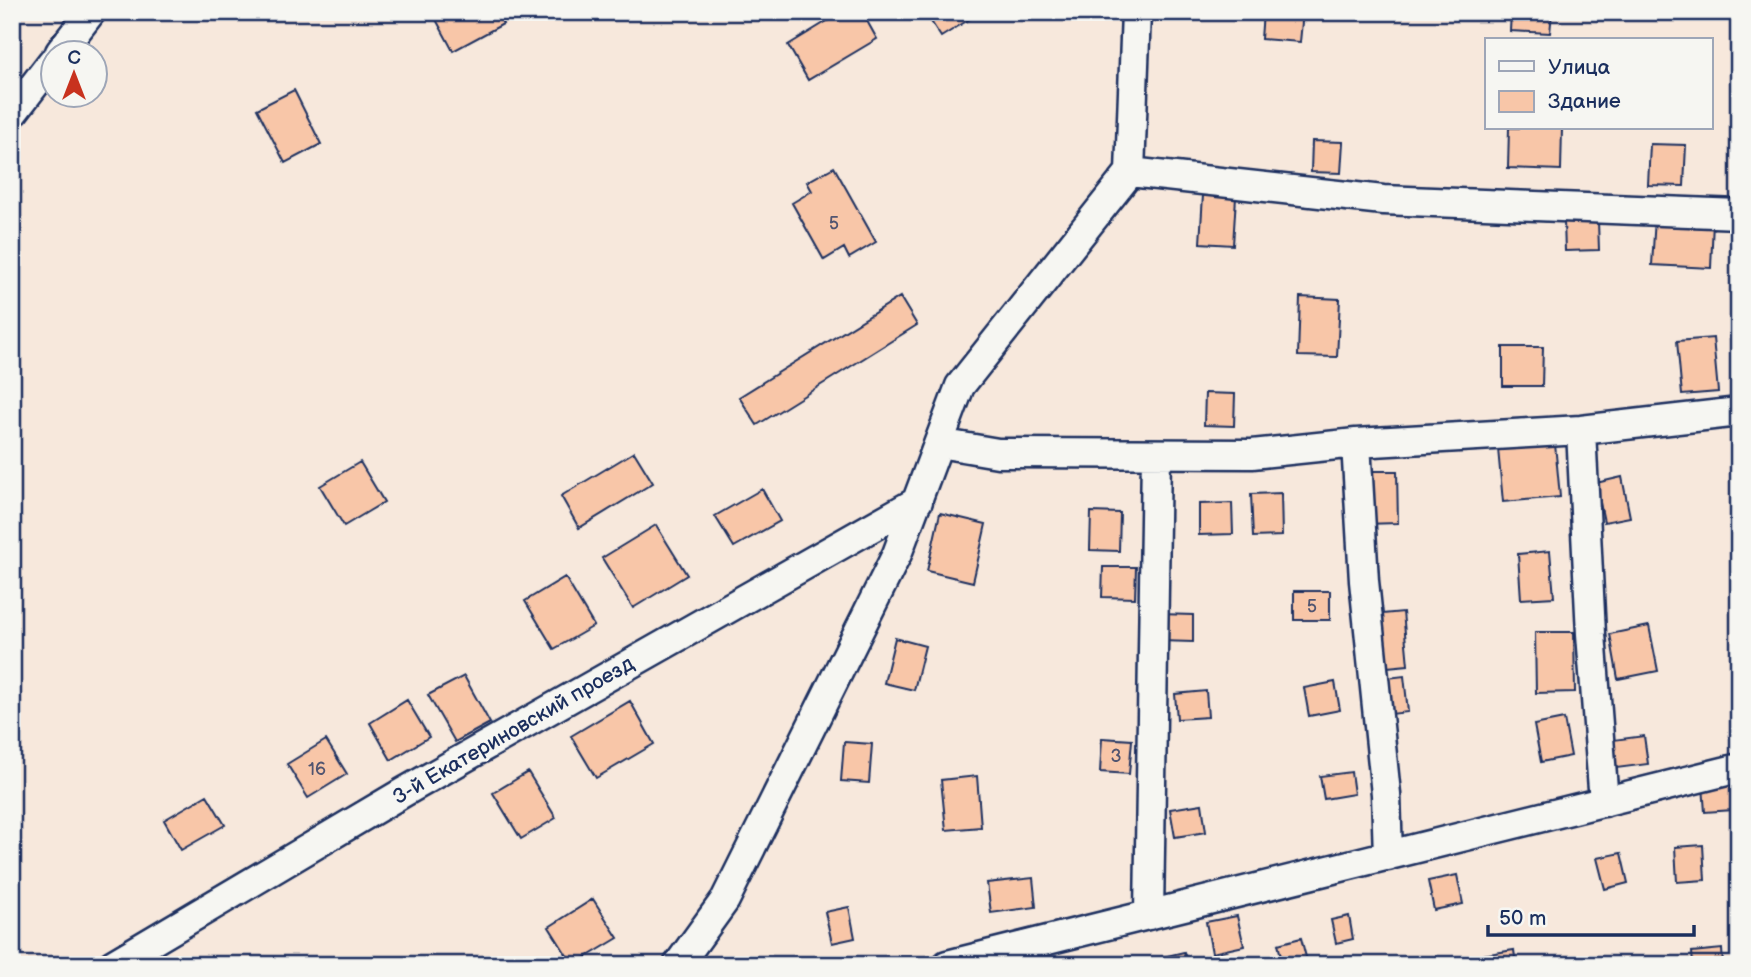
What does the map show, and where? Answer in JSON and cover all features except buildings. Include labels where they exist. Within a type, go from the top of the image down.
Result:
[{"type":"street","points":[[71,38],[92,12]]},
{"type":"street","points":[[678,965],[725,900],[897,554],[960,386],[1130,172],[1136,12]]},
{"type":"street","points":[[12,114],[38,80]]},
{"type":"street","points":[[1130,172],[1384,200],[1739,214]]},
{"type":"street","points":[[939,443],[999,453],[1252,454],[1356,443],[1581,430],[1739,412]]},
{"type":"street","points":[[1581,430],[1591,634],[1604,802]]},
{"type":"street","points":[[1356,443],[1364,581],[1386,794],[1388,856]]},
{"type":"street","points":[[1149,915],[1156,454]]},
{"type":"street","name":"3-й Екатериновский проезд","points":[[112,965],[404,792],[918,501]]},
{"type":"street","points":[[947,965],[1739,768]]}]
